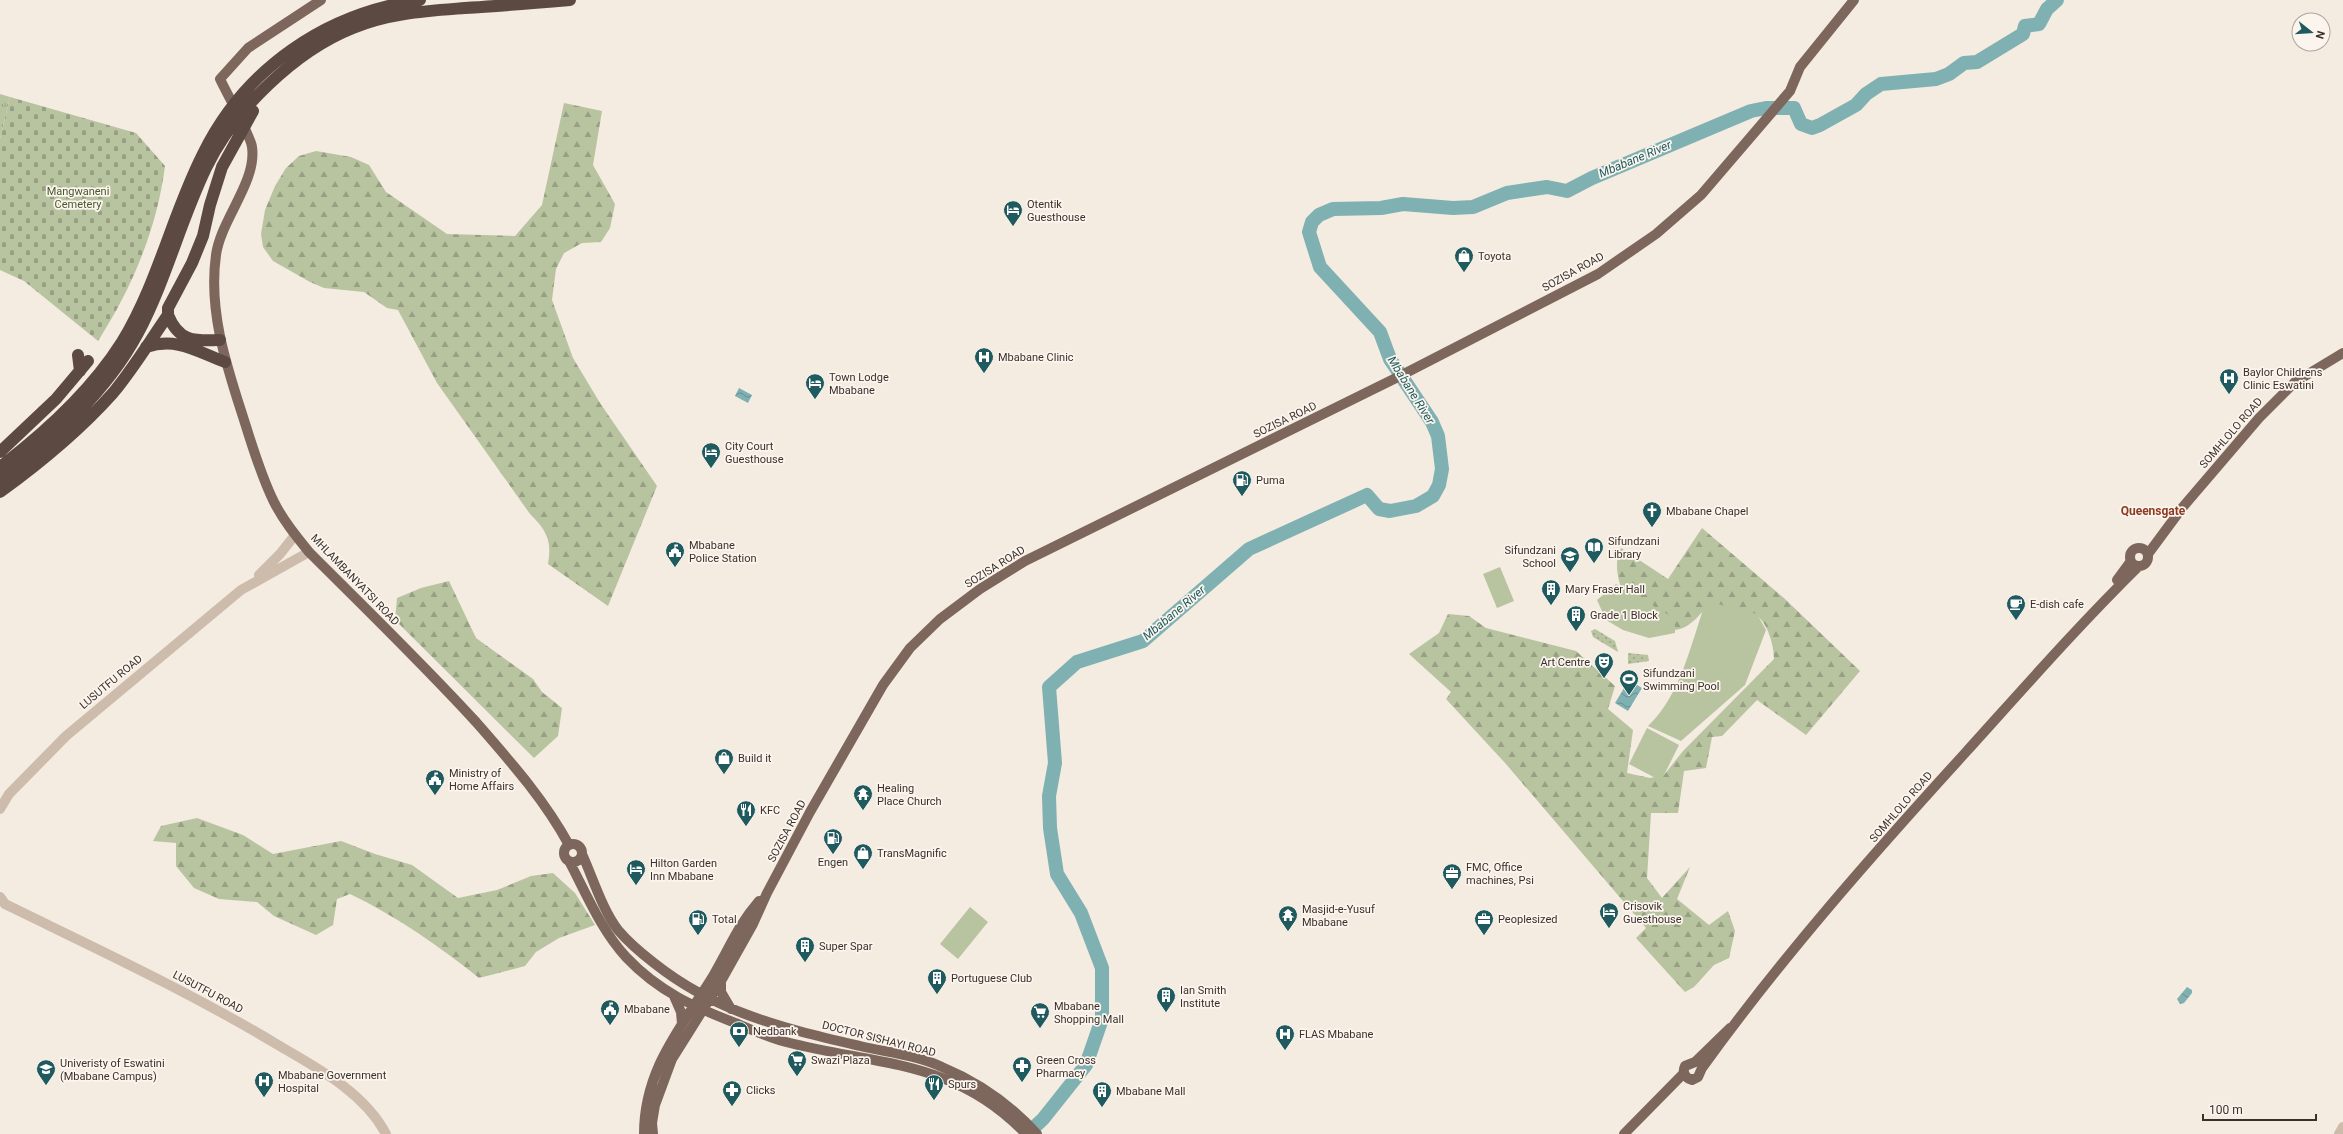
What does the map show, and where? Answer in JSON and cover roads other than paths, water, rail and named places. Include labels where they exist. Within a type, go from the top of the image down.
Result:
[{"type":"highway","points":[[0,480],[40,449],[78,413],[112,373],[137,335],[162,286],[184,211],[203,154],[219,126],[246,90],[264,72],[299,45],[337,22],[379,7],[420,0]]},
{"type":"highway","points":[[0,467],[28,446],[63,414],[91,383],[121,342],[150,287],[184,211],[221,140],[263,90],[295,61],[328,40],[353,28],[378,19],[425,12],[570,0]]},
{"type":"highway","points":[[220,340],[190,340],[174,328],[168,315],[168,308],[192,263],[203,236],[222,168],[252,112],[295,61]]},
{"type":"highway","points":[[0,492],[25,474],[95,412],[114,392],[168,315]]},
{"type":"highway","points":[[146,347],[172,342],[225,362]]},
{"type":"highway","points":[[78,355],[80,371]]},
{"type":"highway","points":[[0,452],[56,399],[88,361]]},
{"type":"main road","name":"MHLAMBANYATSI ROAD","points":[[321,0],[248,48],[220,79],[252,147],[246,180],[221,233],[216,254],[214,280],[220,340],[225,362],[255,458],[274,503],[295,535],[309,552],[434,677],[520,772],[551,814],[568,845]]},
{"type":"main road","name":"SOZISA ROAD","points":[[653,1134],[653,1117],[661,1085],[672,1060],[721,981],[753,924],[767,893],[810,812],[883,685],[910,648],[940,620],[980,589],[1025,561],[1396,378],[1598,274],[1656,234],[1701,195],[1790,91],[1800,67],[1854,0]]},
{"type":"main road","name":"SOMHLOLO ROAD","points":[[1687,1076],[1697,1078],[1698,1065],[1912,812],[2135,563],[2146,562],[2145,551],[2259,418],[2295,382],[2343,354]]},
{"type":"main road","name":"SOMHLOLO ROAD","points":[[2135,563],[2132,551],[2137,548],[2145,551]]},
{"type":"main road","points":[[693,1006],[654,983],[638,969],[614,942],[569,861],[565,857],[564,851],[568,845],[577,844],[581,848],[582,854],[618,930],[635,948],[700,995]]},
{"type":"main road","points":[[569,861],[577,861],[582,854]]},
{"type":"main road","name":"SOZISA ROAD","points":[[644,1134],[644,1113],[652,1080],[682,1024],[710,980],[743,920],[767,893]]},
{"type":"main road","points":[[690,989],[710,980]]},
{"type":"main road","points":[[721,981],[721,992],[731,1009]]},
{"type":"main road","name":"DOCTOR SISHAYI ROAD","points":[[700,995],[731,1009],[781,1028],[933,1063],[976,1084],[1024,1128]]},
{"type":"main road","points":[[674,996],[680,1012],[682,1024]]},
{"type":"main road","name":"DOCTOR SISHAYI ROAD","points":[[693,1006],[786,1042],[937,1075],[970,1090],[1024,1128],[1037,1134]]},
{"type":"main road","points":[[695,1022],[718,1016]]},
{"type":"main road","points":[[781,1028],[787,1033],[786,1042]]},
{"type":"main road","name":"SOMHLOLO ROAD","points":[[1624,1134],[1687,1076],[1687,1065],[1698,1065]]},
{"type":"street","name":"LUSUTFU ROAD","points":[[0,809],[9,794],[66,736],[249,585],[280,554],[295,535]]},
{"type":"street","name":"LUSUTFU ROAD","points":[[249,585],[309,552]]},
{"type":"street","name":"LUSUTFU ROAD","points":[[0,897],[5,904],[226,1013],[303,1060],[335,1081],[367,1107],[380,1121],[386,1134]]},
{"type":"street","points":[[2338,1134],[2343,1127]]},
{"type":"water","points":[[739,388],[752,395],[748,403],[735,396]]},
{"type":"water","name":"Sifundzani Swimming Pool","points":[[1629,680],[1642,688],[1628,711],[1615,703]]},
{"type":"water","points":[[2187,987],[2192,990],[2192,993],[2184,1003],[2180,1004],[2177,999]]},
{"type":"waterway","name":"Mbabane River","points":[[1027,1134],[1043,1119],[1086,1065],[1102,1019],[1102,968],[1081,913],[1057,874],[1050,828],[1049,796],[1055,763],[1049,687],[1077,662],[1143,641],[1249,549],[1367,495],[1379,509],[1390,511],[1416,506],[1433,496],[1439,485],[1442,469],[1438,436],[1432,422],[1390,359],[1380,332],[1320,267],[1309,232],[1312,222],[1319,215],[1333,209],[1381,208],[1403,204],[1453,208],[1473,207],[1507,193],[1547,187],[1567,191],[1592,178],[1751,111],[1766,108],[1794,108],[1801,124],[1812,128],[1856,105],[1866,94],[1881,84],[1936,79],[1949,74],[1964,63],[1977,62],[2023,34],[2025,26],[2039,24],[2047,9],[2057,0]]},
{"type":"place","name":"Otentik Guesthouse","points":[[1013,227]]},
{"type":"place","name":"Toyota","points":[[1464,273]]},
{"type":"place","name":"Mbabane Clinic","points":[[984,374]]},
{"type":"place","name":"Baylor Childrens Clinic Eswatini","points":[[2229,395]]},
{"type":"place","name":"Town Lodge Mbabane","points":[[815,400]]},
{"type":"place","name":"City Court Guesthouse","points":[[711,469]]},
{"type":"place","name":"Puma","points":[[1242,497]]},
{"type":"place","name":"Mbabane Chapel","points":[[1652,528]]},
{"type":"place","name":"Sifundzani Library","points":[[1594,564]]},
{"type":"place","name":"Mbabane Police Station","points":[[675,568]]},
{"type":"place","name":"Sifundzani School","points":[[1570,573]]},
{"type":"place","name":"Mary Fraser Hall","points":[[1551,606]]},
{"type":"place","name":"E-dish cafe","points":[[2016,621]]},
{"type":"place","name":"Grade 1 Block","points":[[1576,632]]},
{"type":"place","name":"Art Centre","points":[[1604,679]]},
{"type":"place","name":"Sifundzani Swimming Pool","points":[[1629,696]]},
{"type":"place","name":"Build it","points":[[724,775]]},
{"type":"place","name":"Ministry of Home Affairs","points":[[435,796]]},
{"type":"place","name":"Healing Place Church","points":[[863,811]]},
{"type":"place","name":"KFC","points":[[746,827]]},
{"type":"place","name":"Engen","points":[[833,855]]},
{"type":"place","name":"TransMagnific","points":[[863,870]]},
{"type":"place","name":"Hilton Garden Inn Mbabane","points":[[636,886]]},
{"type":"place","name":"FMC, Office machines, Psi","points":[[1452,890]]},
{"type":"place","name":"Crisovik Guesthouse","points":[[1609,929]]},
{"type":"place","name":"Masjid-e-Yusuf Mbabane","points":[[1288,932]]},
{"type":"place","name":"Total","points":[[698,936]]},
{"type":"place","name":"Peoplesized","points":[[1484,936]]},
{"type":"place","name":"Super Spar","points":[[805,963]]},
{"type":"place","name":"Portuguese Club","points":[[937,995]]},
{"type":"place","name":"Ian Smith Institute","points":[[1166,1013]]},
{"type":"place","name":"Mbabane","points":[[610,1026]]},
{"type":"place","name":"Mbabane Shopping Mall","points":[[1040,1029]]},
{"type":"place","name":"Nedbank","points":[[739,1048]]},
{"type":"place","name":"FLAS Mbabane","points":[[1285,1051]]},
{"type":"place","name":"Swazi Plaza","points":[[797,1077]]},
{"type":"place","name":"Green Cross Pharmacy","points":[[1022,1083]]},
{"type":"place","name":"Univeristy of Eswatini (Mbabane Campus)","points":[[46,1086]]},
{"type":"place","name":"Mbabane Government Hospital","points":[[264,1098]]},
{"type":"place","name":"Spurs","points":[[934,1101]]},
{"type":"place","name":"Clicks","points":[[732,1107]]},
{"type":"place","name":"Mbabane Mall","points":[[1102,1108]]},
{"type":"district","name":"Queensgate","points":[[2153,511]]},
{"type":"park label","name":"Mangwaneni Cemetery","points":[[78,197]]}]
